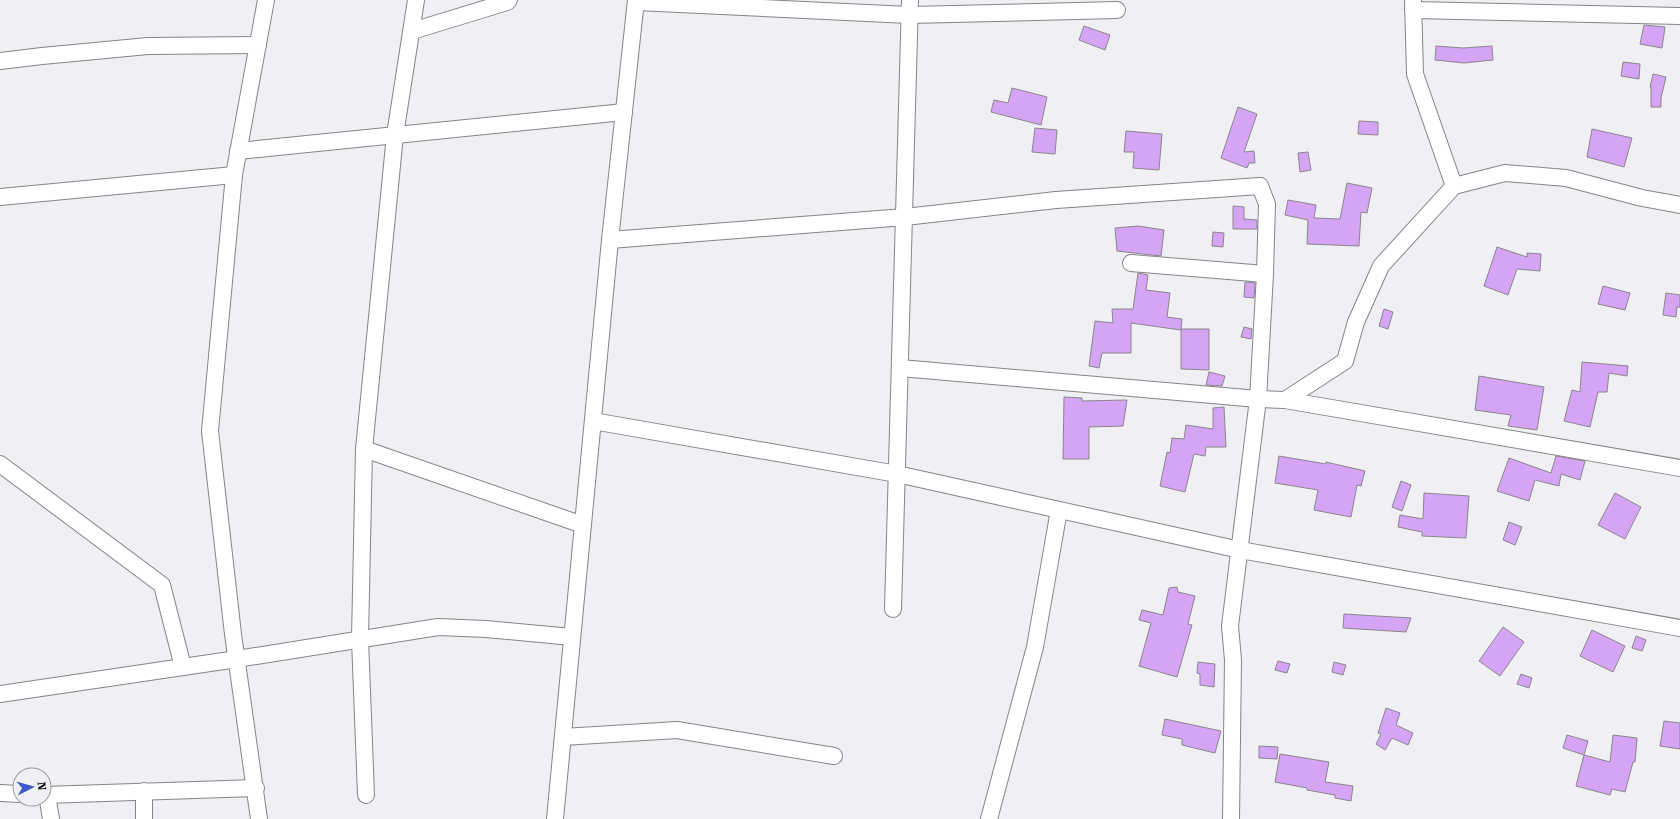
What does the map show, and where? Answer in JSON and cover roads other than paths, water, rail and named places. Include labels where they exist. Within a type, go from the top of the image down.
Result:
[{"type":"street","points":[[259,819],[256,788],[237,659],[210,431],[234,175],[266,0]]},
{"type":"street","points":[[366,795],[360,639],[364,449],[395,135],[416,0]]},
{"type":"street","points":[[412,31],[507,2],[509,0]]},
{"type":"street","points":[[555,819],[610,240],[636,1],[1117,10]]},
{"type":"street","points":[[1454,186],[1415,74],[1413,5],[1680,16]]},
{"type":"street","points":[[893,609],[910,7]]},
{"type":"street","points":[[0,61],[148,46],[258,45]]},
{"type":"street","points":[[238,151],[624,112]]},
{"type":"street","points":[[1285,400],[1345,360],[1356,322],[1381,266],[1454,186],[1505,173],[1566,178],[1642,198],[1680,205]]},
{"type":"street","points":[[0,197],[234,175]]},
{"type":"street","points":[[610,240],[905,217],[1056,200],[1260,186],[1267,204],[1265,274],[1258,399],[1230,626],[1233,660],[1231,819]]},
{"type":"street","points":[[1131,263],[1265,274]]},
{"type":"street","points":[[900,368],[1258,399],[1285,400],[1680,468]]},
{"type":"street","points":[[593,421],[897,474],[1240,550],[1680,628]]},
{"type":"street","points":[[364,449],[583,525]]},
{"type":"street","points":[[0,464],[162,585],[183,667]]},
{"type":"street","points":[[989,819],[1035,647],[1059,510]]},
{"type":"street","points":[[0,694],[237,659],[438,627],[486,629],[572,637]]},
{"type":"street","points":[[563,737],[677,730],[834,756]]},
{"type":"street","points":[[52,795],[256,788]]},
{"type":"street","points":[[144,792],[144,819]]},
{"type":"street","points":[[0,793],[12,794]]},
{"type":"street","points":[[48,807],[51,819]]}]
